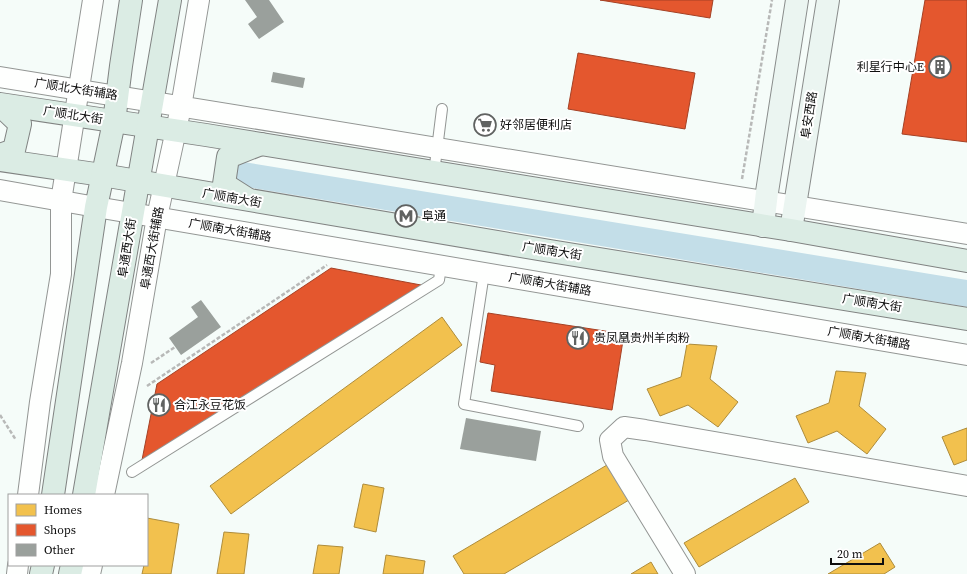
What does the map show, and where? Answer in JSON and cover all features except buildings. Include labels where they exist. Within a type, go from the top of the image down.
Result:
[{"type":"main road","points":[[53,494],[96,207],[114,122],[131,0]]},
{"type":"main road","name":"阜通西大街","points":[[84,494],[137,182],[170,0]]},
{"type":"main road","points":[[763,226],[798,0]]},
{"type":"main road","name":"阜安西路","points":[[791,230],[828,0]]},
{"type":"main road","points":[[0,104],[20,124],[14,150],[0,155]]},
{"type":"main road","name":"广顺北大街","points":[[0,104],[147,127]]},
{"type":"main road","points":[[147,127],[261,144],[791,230],[967,261]]},
{"type":"main road","points":[[251,201],[224,184],[228,157],[261,144]]},
{"type":"main road","points":[[0,160],[102,175]]},
{"type":"main road","name":"广顺南大街","points":[[102,175],[967,319]]},
{"type":"street","points":[[28,494],[40,402],[61,274],[61,201],[93,0]]},
{"type":"street","name":"阜通西大街辅路","points":[[104,494],[132,363],[157,217],[181,107],[199,0]]},
{"type":"street","name":"广顺北大街辅路","points":[[0,77],[151,102]]},
{"type":"street","points":[[151,102],[967,234]]},
{"type":"street","points":[[0,190],[132,213]]},
{"type":"street","name":"广顺南大街辅路","points":[[132,213],[967,354]]},
{"type":"street","points":[[685,574],[613,456],[610,440],[624,428],[646,430],[967,486]]},
{"type":"lane","points":[[434,173],[442,109]]},
{"type":"lane","points":[[132,472],[439,280],[441,266]]},
{"type":"lane","points":[[484,273],[464,404],[578,426]]},
{"type":"path","points":[[739,198],[772,0]]},
{"type":"path","points":[[147,386],[331,262]]},
{"type":"path","points":[[150,363],[175,347]]},
{"type":"path","points":[[0,415],[19,445]]},
{"type":"shaded area","points":[[244,162],[967,280],[967,307],[241,186],[234,179],[236,167]]},
{"type":"place","name":"利星行中心E","points":[[940,67]]},
{"type":"place","name":"好邻居便利店","points":[[485,125]]},
{"type":"place","name":"阜通","points":[[406,216]]},
{"type":"place","name":"贵凤凰贵州羊肉粉","points":[[578,338]]},
{"type":"place","name":"合江永豆花饭","points":[[159,405]]}]
